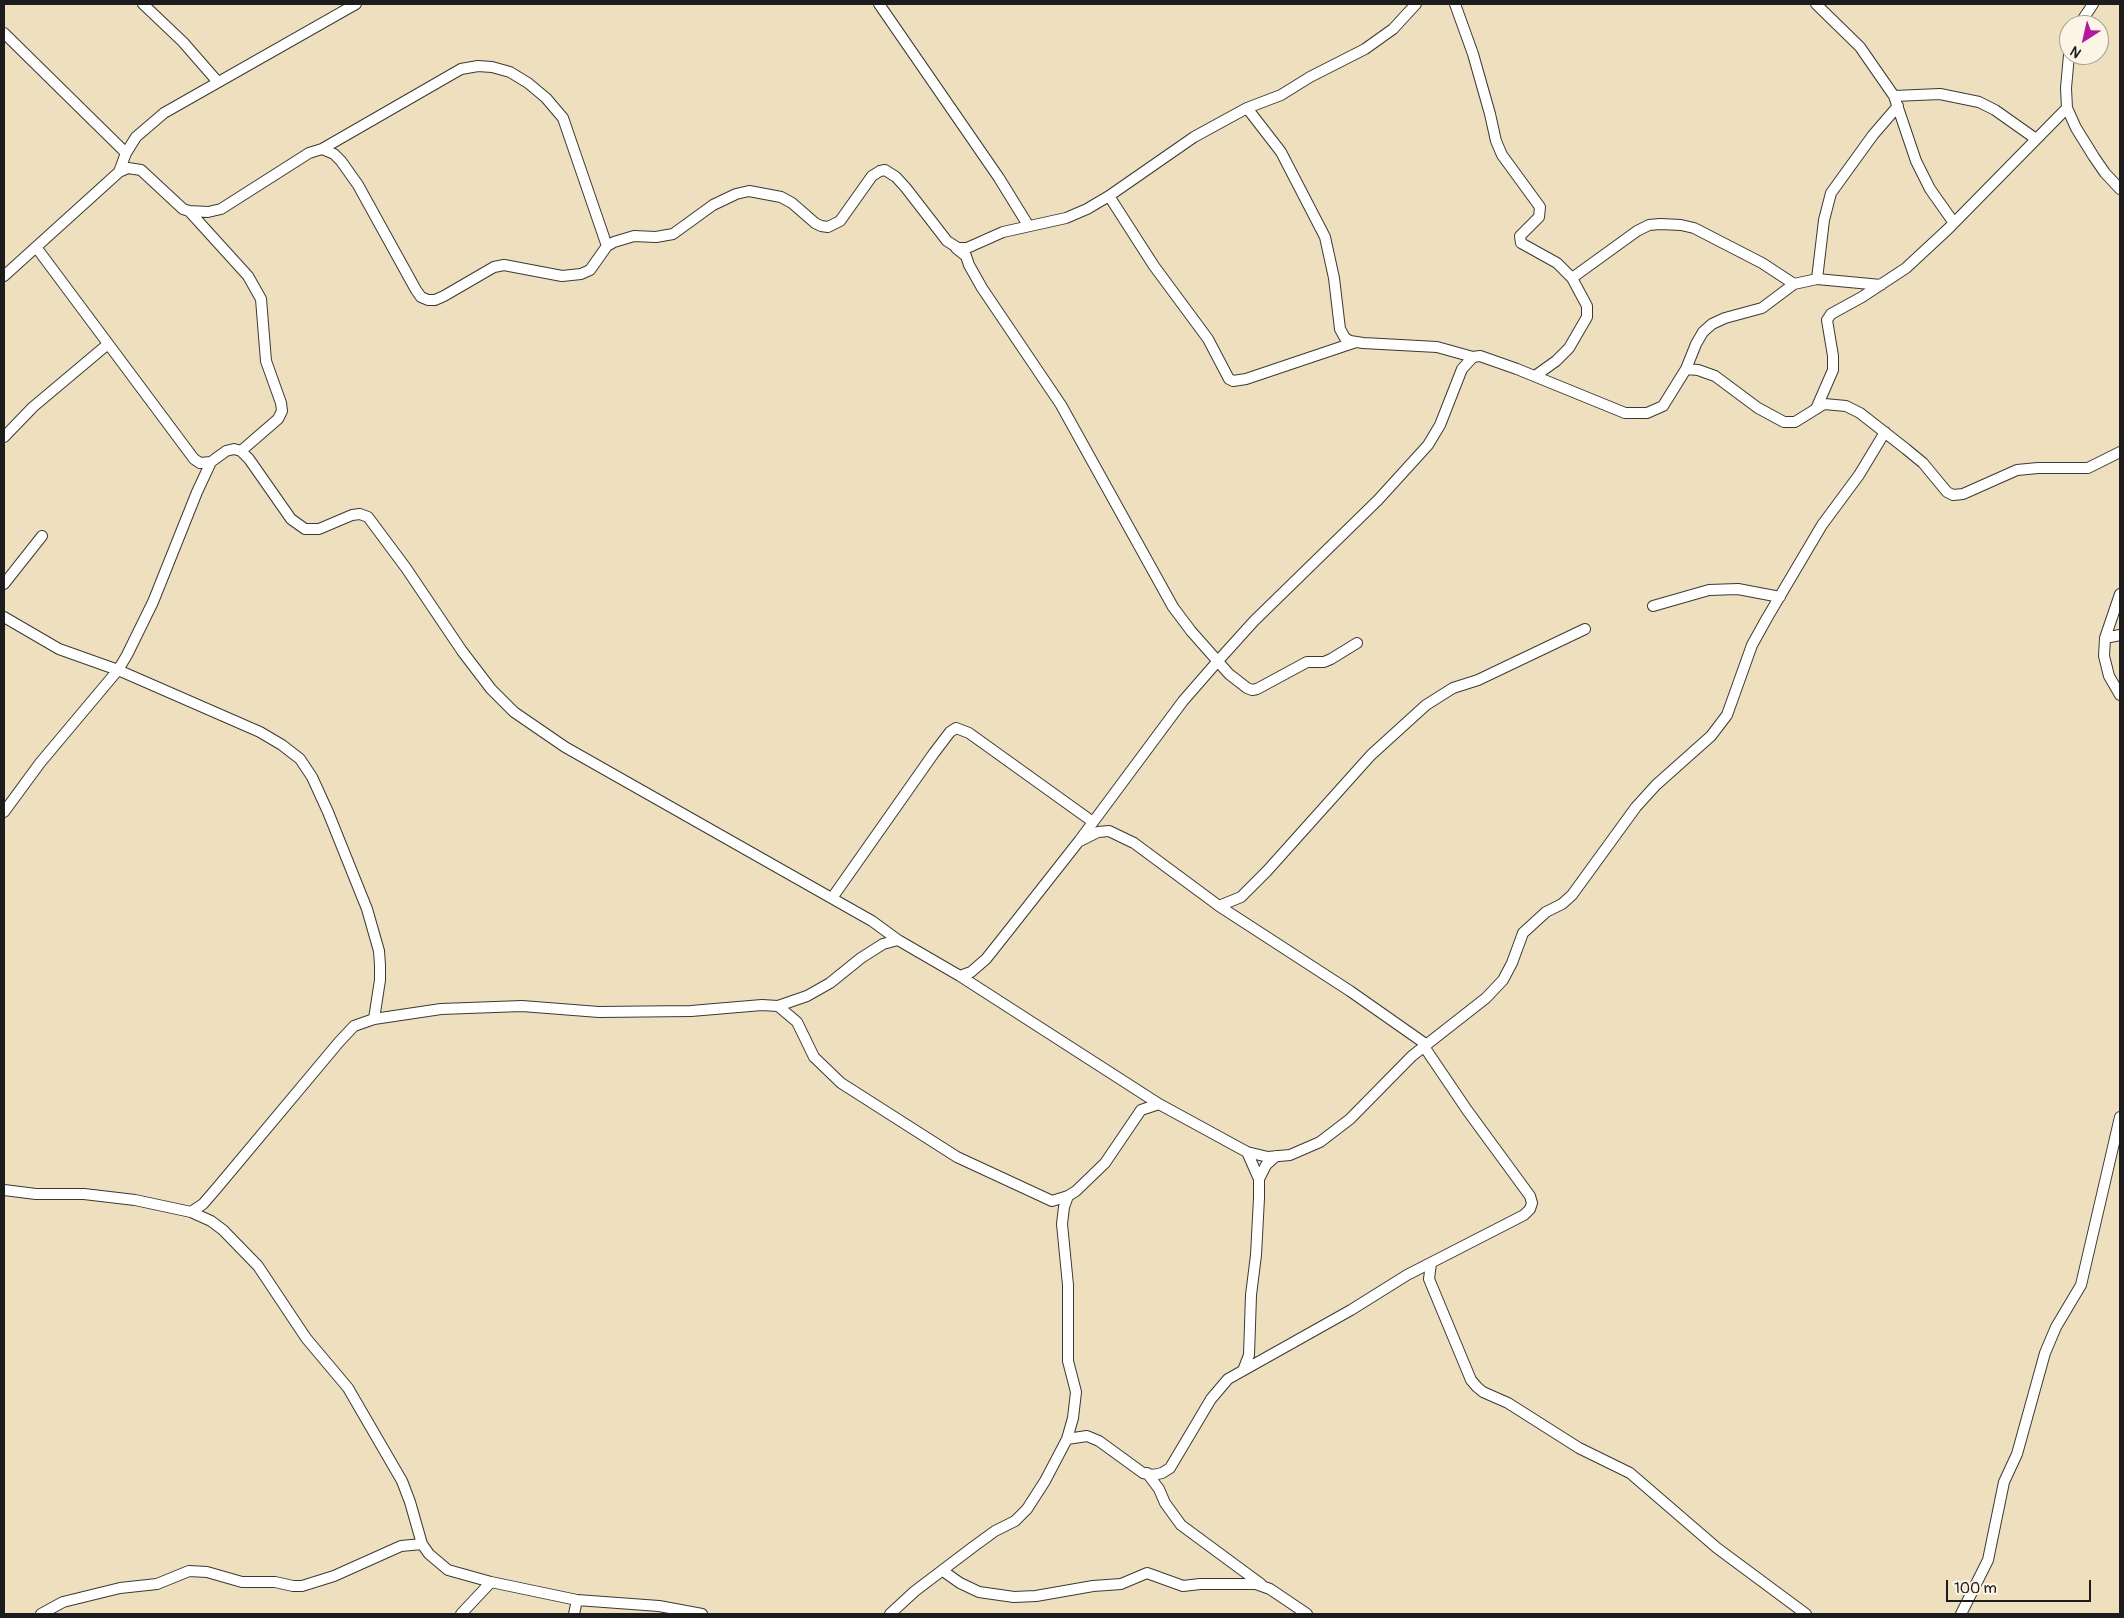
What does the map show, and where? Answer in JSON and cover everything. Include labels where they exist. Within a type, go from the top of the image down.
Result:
[{"type":"street","points":[[143,4],[183,42],[217,81]]},
{"type":"street","points":[[119,172],[126,153],[136,137],[150,123],[164,113],[217,81],[356,4]]},
{"type":"street","points":[[879,4],[999,178],[1028,225]]},
{"type":"street","points":[[953,246],[966,248],[1003,232],[1066,218],[1087,209],[1194,137],[1247,108],[1281,95],[1310,77],[1365,49],[1393,29],[1416,4]]},
{"type":"street","points":[[1455,4],[1473,54],[1496,141],[1502,155],[1540,207],[1539,216],[1520,236],[1521,243],[1557,263],[1572,278],[1587,306],[1587,317],[1569,348],[1556,361],[1535,376]]},
{"type":"street","points":[[1816,4],[1860,47],[1894,96],[1916,161],[1930,189],[1954,223]]},
{"type":"street","points":[[4,33],[126,153]]},
{"type":"street","points":[[2068,65],[2066,88],[2067,108],[2076,128],[2094,158],[2120,189]]},
{"type":"street","points":[[189,211],[208,212],[221,209],[309,153],[322,149],[461,69],[478,66],[492,67],[510,72],[528,83],[546,98],[562,118],[607,246]]},
{"type":"street","points":[[1894,96],[1940,94],[1979,102],[1995,110],[2036,139]]},
{"type":"street","points":[[1817,279],[1824,220],[1831,193],[1873,135],[1898,106]]},
{"type":"street","points":[[1247,108],[1281,152],[1325,237],[1334,278],[1340,329],[1345,338],[1356,342],[1437,347],[1473,357],[1480,356],[1625,412],[1647,414],[1663,406],[1686,370],[1703,332],[1712,324],[1725,318],[1762,308],[1794,284],[1817,279],[1881,285]]},
{"type":"street","points":[[1816,409],[1833,370],[1833,356],[1827,320],[1831,314],[1906,268],[2010,168],[2067,108]]},
{"type":"street","points":[[322,149],[338,157],[353,177],[416,290],[421,297],[428,300],[435,300],[444,296],[494,267],[504,265],[562,276],[581,274],[590,270],[607,246],[623,238],[634,236],[656,237],[673,234],[714,205],[736,194],[749,192],[780,197],[792,203],[821,226],[828,227],[840,221],[872,176],[880,170],[886,170],[906,188],[953,246],[966,256],[982,288],[1061,404],[1173,607],[1217,662],[1240,683],[1252,690],[1307,662],[1324,662],[1331,659],[1357,643]]},
{"type":"street","points":[[4,276],[119,172],[128,168],[140,170],[178,204],[189,211],[248,276],[262,299],[266,361],[282,410],[278,420],[241,451]]},
{"type":"street","points":[[1109,196],[1154,266],[1208,339],[1229,379],[1232,381],[1246,379],[1356,342]]},
{"type":"street","points":[[1572,278],[1637,231],[1650,225],[1660,224],[1694,228],[1762,263],[1794,284]]},
{"type":"street","points":[[36,247],[76,297],[108,344],[188,452],[200,463],[211,462],[234,449],[241,451],[249,459],[290,519],[305,528],[319,529],[352,515],[360,514],[368,517],[406,568],[462,651],[491,689],[514,712],[565,747],[872,921],[898,940],[960,976],[1160,1104],[1247,1152],[1268,1157],[1290,1155],[1320,1142],[1350,1119],[1412,1056],[1486,998],[1503,980],[1512,963],[1523,933],[1546,912],[1562,904],[1572,895],[1636,808],[1656,785],[1711,736],[1727,714],[1752,646],[1780,597],[1822,525],[1859,476],[1885,432]]},
{"type":"street","points":[[4,437],[33,407],[108,344]]},
{"type":"street","points":[[960,976],[971,972],[986,959],[1079,841],[1183,701],[1217,662],[1254,621],[1378,500],[1428,445],[1440,425],[1462,369],[1473,357]]},
{"type":"street","points":[[1686,370],[1698,370],[1715,376],[1758,408],[1784,422],[1795,422],[1824,404],[1846,406],[1860,413],[1885,432],[1922,464],[1947,492],[1953,495],[1963,494],[2016,470],[2088,468],[2120,452]]},
{"type":"street","points":[[4,812],[40,763],[118,670],[149,610],[190,507],[211,462]]},
{"type":"street","points":[[4,584],[42,536]]},
{"type":"street","points":[[1653,606],[1709,590],[1738,589],[1780,597]]},
{"type":"street","points":[[2120,594],[2105,638],[2104,656],[2109,676],[2120,695]]},
{"type":"street","points":[[4,617],[59,649],[118,670],[260,732],[282,745],[300,759],[312,777],[367,909],[379,952],[380,980],[374,1019]]},
{"type":"street","points":[[1220,906],[1235,901],[1267,871],[1371,756],[1426,705],[1453,688],[1478,680],[1585,629]]},
{"type":"street","points":[[2105,638],[2120,635]]},
{"type":"street","points":[[832,898],[950,732],[956,728],[969,733],[1093,822]]},
{"type":"street","points":[[1100,813],[1110,831]]},
{"type":"street","points":[[1079,841],[1098,832],[1110,831],[1134,843],[1220,906],[1350,990],[1426,1046],[1467,1110],[1530,1196],[1532,1203],[1530,1209],[1513,1222],[1431,1263],[1351,1310],[1244,1368],[1228,1379],[1211,1399],[1170,1468],[1162,1473],[1147,1474]]},
{"type":"street","points":[[1235,901],[1238,918]]},
{"type":"street","points":[[191,1212],[203,1204],[354,1026],[374,1019],[441,1008],[522,1006],[599,1012],[682,1011],[762,1005],[778,1006],[807,996],[883,944],[898,940]]},
{"type":"street","points":[[778,1006],[797,1022],[814,1056],[841,1083],[958,1157],[1052,1201],[1062,1224]]},
{"type":"street","points":[[1052,1201],[1068,1196],[1105,1162],[1141,1110],[1160,1104]]},
{"type":"street","points":[[1961,1614],[1988,1560],[2004,1482],[2017,1454],[2037,1389],[2045,1352],[2056,1327],[2081,1285],[2120,1117]]},
{"type":"street","points":[[1247,1152],[1259,1179]]},
{"type":"street","points":[[1244,1368],[1249,1355],[1259,1179],[1266,1166],[1276,1156]]},
{"type":"street","points":[[4,1190],[36,1194],[84,1194],[135,1200],[191,1212],[211,1221],[252,1259],[306,1338],[348,1388],[402,1481],[422,1544],[429,1554],[448,1570],[491,1582],[577,1600],[659,1606],[702,1614]]},
{"type":"street","points":[[890,1614],[915,1591],[943,1572],[995,1531],[1015,1522],[1027,1509],[1045,1481],[1067,1439],[1073,1418],[1076,1392],[1068,1361],[1068,1285],[1062,1224],[1068,1196]]},
{"type":"street","points":[[1431,1263],[1429,1279],[1471,1380],[1477,1387],[1483,1392],[1508,1403],[1580,1448],[1630,1473],[1716,1548],[1806,1614]]},
{"type":"street","points":[[1067,1439],[1086,1436],[1093,1439],[1147,1474],[1159,1489],[1164,1503],[1181,1526],[1263,1586],[1307,1614]]},
{"type":"street","points":[[41,1614],[63,1602],[120,1588],[157,1584],[189,1571],[207,1572],[242,1582],[267,1582],[302,1586],[334,1576],[401,1546],[422,1544]]},
{"type":"street","points":[[943,1572],[960,1584],[979,1592],[1014,1597],[1036,1596],[1093,1586],[1121,1584],[1147,1573],[1182,1586],[1242,1583],[1263,1586]]},
{"type":"street","points":[[461,1614],[491,1582]]},
{"type":"street","points":[[574,1614],[577,1600]]}]
